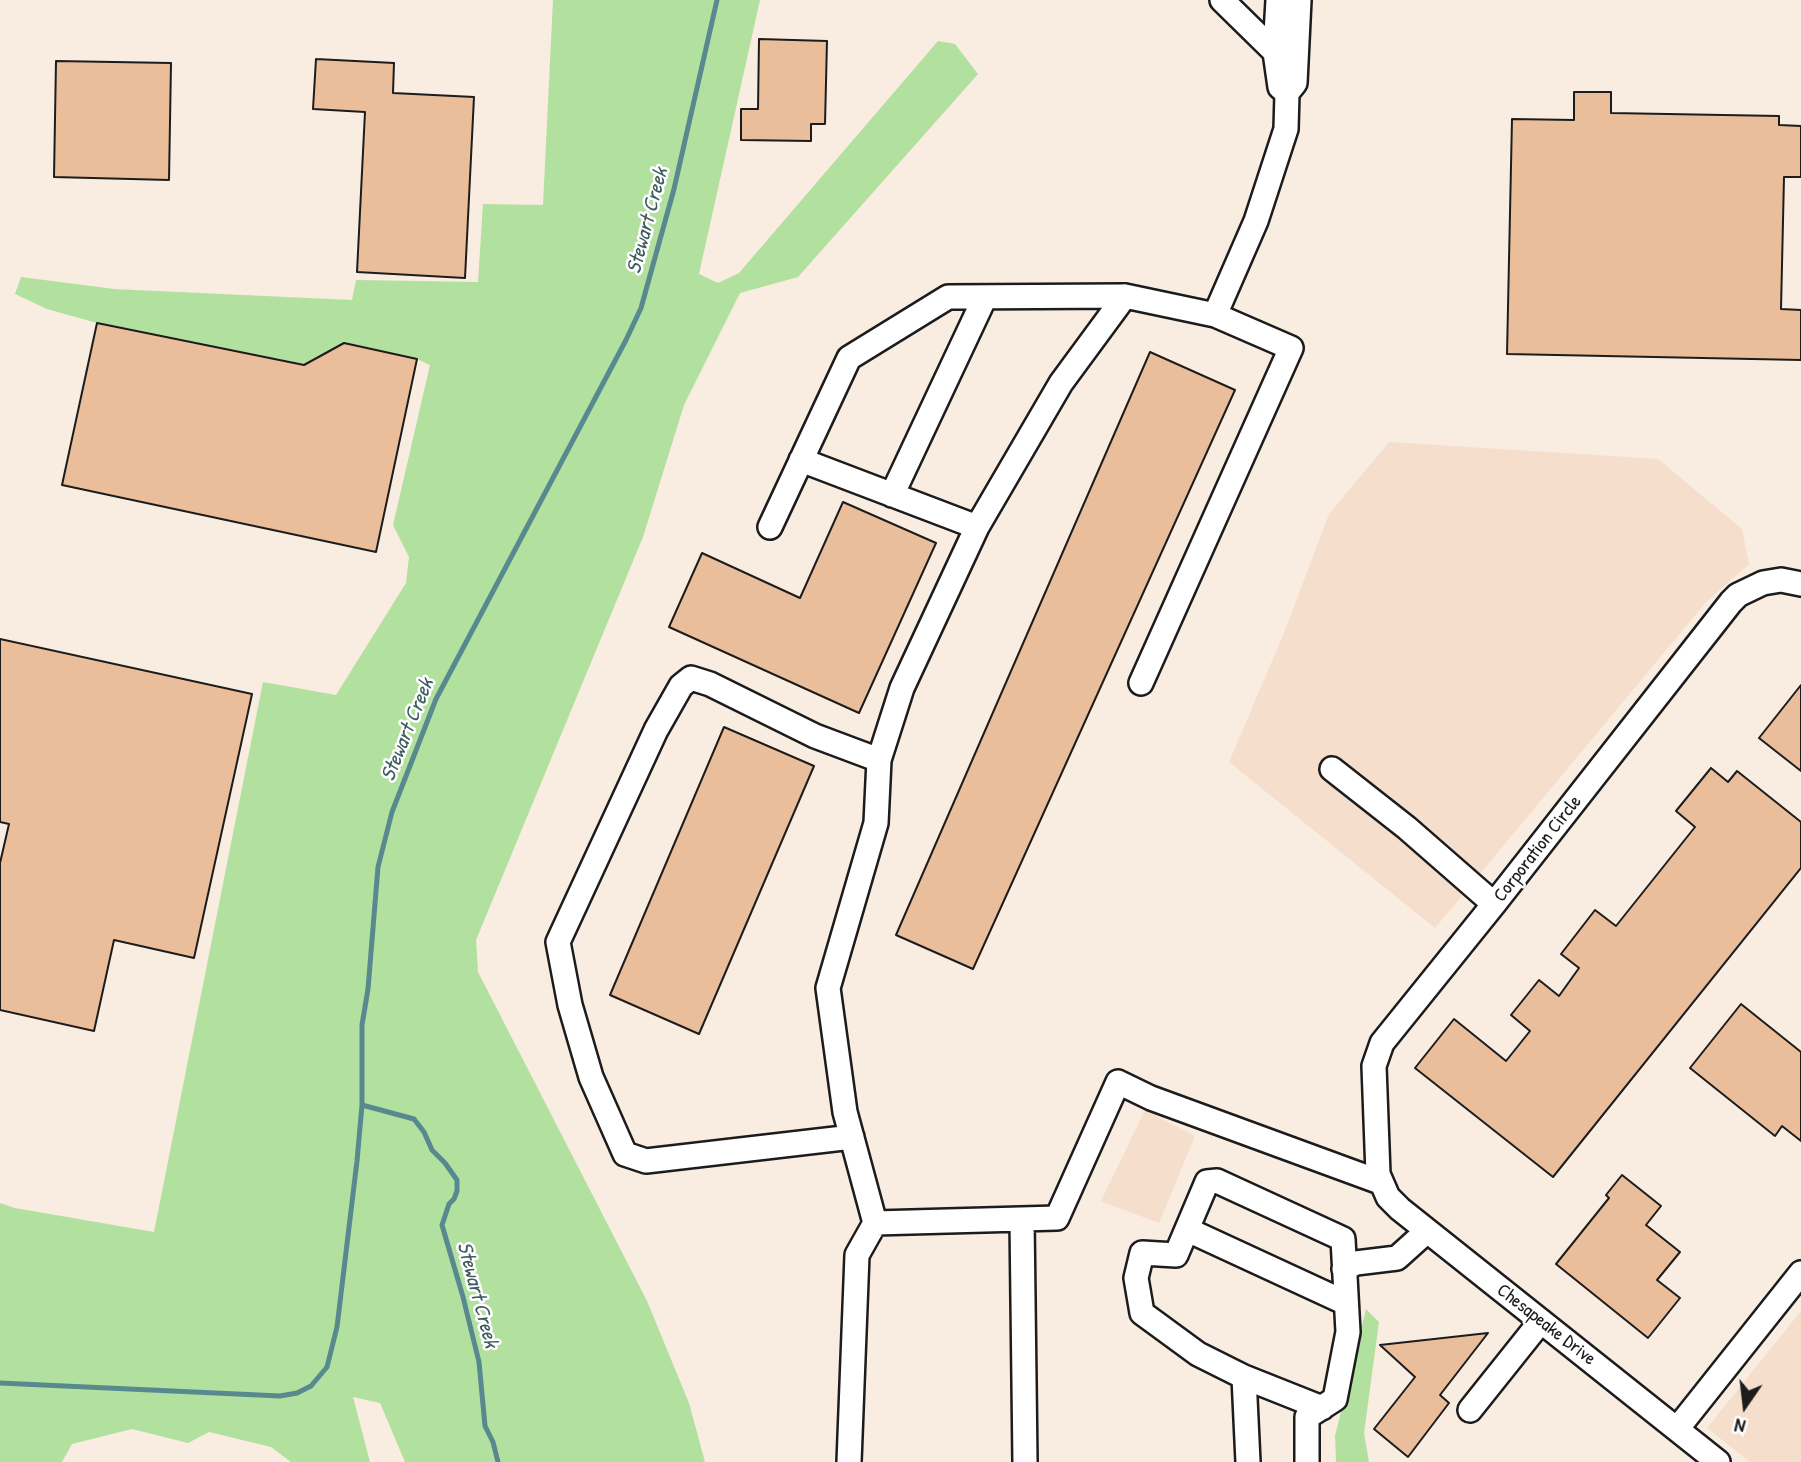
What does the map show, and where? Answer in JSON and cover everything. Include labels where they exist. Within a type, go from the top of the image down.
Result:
[{"type":"street","points":[[1222,0],[1275,52]]},
{"type":"street","points":[[1278,0],[1275,52],[1280,87],[1287,93]]},
{"type":"street","points":[[1215,315],[1256,221],[1286,129],[1287,93],[1296,83],[1299,0]]},
{"type":"street","points":[[849,1462],[857,1255],[875,1223],[845,1112],[828,988],[876,823],[879,760],[902,688],[977,527],[1061,383],[1125,296]]},
{"type":"street","points":[[770,527],[849,358],[948,297],[1125,296],[1215,315],[1291,348],[1141,683]]},
{"type":"street","points":[[892,495],[985,297]]},
{"type":"street","points":[[801,460],[977,527]]},
{"type":"street","name":"Corporation Circle","points":[[1381,1182],[1374,1080],[1375,1058],[1382,1043],[1731,602],[1738,595],[1763,583],[1781,580],[1801,584]]},
{"type":"street","points":[[852,1137],[646,1161],[625,1154],[591,1077],[570,1005],[558,942],[656,730],[681,686],[691,678],[710,684],[815,736],[879,760]]},
{"type":"street","points":[[1332,769],[1407,828],[1494,904]]},
{"type":"street","points":[[875,1223],[1057,1218],[1118,1082],[1151,1098],[1381,1182]]},
{"type":"street","points":[[1307,1462],[1307,1417],[1322,1408],[1335,1399],[1349,1332],[1343,1239],[1217,1181],[1207,1182],[1176,1255],[1142,1253],[1136,1278],[1142,1313],[1198,1354],[1244,1377],[1322,1408]]},
{"type":"street","name":"Chesapeake Drive","points":[[1381,1182],[1388,1197],[1427,1231],[1718,1462]]},
{"type":"street","points":[[1022,1219],[1025,1462]]},
{"type":"street","points":[[1188,1230],[1346,1303]]},
{"type":"street","points":[[1343,1269],[1356,1263],[1397,1258],[1427,1231]]},
{"type":"street","points":[[1677,1429],[1801,1273]]},
{"type":"street","points":[[1469,1410],[1541,1321]]},
{"type":"street","points":[[1244,1377],[1248,1462]]},
{"type":"shaded area","points":[[1389,442],[1658,459],[1742,529],[1749,564],[1706,602],[1435,928],[1229,762],[1284,633],[1329,514]]},
{"type":"shaded area","points":[[1145,1110],[1195,1136],[1159,1223],[1101,1201]]},
{"type":"shaded area","points":[[1801,1311],[1801,1462],[1750,1462],[1707,1428]]},
{"type":"green space","points":[[553,0],[760,0],[699,274],[718,283],[739,273],[938,41],[955,44],[978,74],[798,277],[740,293],[684,405],[643,537],[476,940],[478,972],[647,1301],[689,1403],[705,1462],[405,1462],[380,1403],[353,1397],[370,1462],[291,1462],[271,1447],[209,1432],[188,1443],[132,1429],[72,1444],[62,1462],[0,1462],[0,1203],[15,1208],[154,1232],[263,682],[336,695],[406,583],[409,557],[393,525],[430,365],[417,359],[344,343],[304,365],[97,323],[47,309],[15,294],[21,277],[114,289],[352,300],[356,280],[478,282],[483,204],[543,205]]},
{"type":"green space","points":[[1366,1309],[1379,1322],[1364,1433],[1369,1462],[1336,1462],[1335,1436]]},
{"type":"building","points":[[759,39],[827,41],[825,124],[811,124],[811,141],[741,140],[741,109],[758,109]]},
{"type":"building","points":[[316,59],[394,63],[393,93],[474,97],[465,278],[357,272],[365,112],[313,109]]},
{"type":"building","points":[[56,61],[171,63],[169,180],[54,177]]},
{"type":"building","points":[[1574,92],[1611,92],[1611,113],[1779,116],[1779,125],[1801,126],[1801,177],[1784,177],[1781,309],[1801,310],[1801,360],[1507,354],[1512,119],[1574,120]]},
{"type":"building","points":[[97,323],[304,365],[344,343],[417,359],[376,552],[62,485]]},
{"type":"building","points":[[1150,352],[1235,390],[973,969],[896,935]]},
{"type":"building","points":[[843,502],[936,543],[859,713],[669,627],[702,553],[800,598]]},
{"type":"building","points":[[0,639],[252,694],[194,958],[114,940],[94,1031],[0,1010],[0,863],[9,824],[0,822]]},
{"type":"building","points":[[1801,685],[1801,771],[1759,738]]},
{"type":"building","points":[[724,727],[814,766],[699,1034],[610,995]]},
{"type":"building","points":[[1711,768],[1728,782],[1737,771],[1801,822],[1801,868],[1553,1177],[1415,1068],[1454,1019],[1506,1061],[1530,1031],[1511,1015],[1539,980],[1559,996],[1579,968],[1561,954],[1595,910],[1616,926],[1695,827],[1676,811]]},
{"type":"building","points":[[1741,1004],[1801,1052],[1801,1141],[1782,1126],[1775,1136],[1690,1068]]},
{"type":"building","points":[[1622,1175],[1661,1206],[1646,1225],[1680,1252],[1657,1280],[1680,1298],[1648,1338],[1556,1264],[1609,1198],[1606,1195]]},
{"type":"building","points":[[1488,1333],[1440,1395],[1449,1403],[1408,1457],[1374,1429],[1415,1377],[1380,1345]]},
{"type":"waterway","name":"Stewart Creek","points":[[0,1383],[280,1396],[297,1393],[311,1386],[327,1367],[337,1327],[357,1161],[362,1105],[362,1025],[368,989],[378,867],[392,812],[436,699],[641,308],[674,189],[717,0]]},
{"type":"waterway","name":"Stewart Creek","points":[[362,1105],[414,1119],[424,1132],[432,1150],[457,1180],[457,1191],[442,1225],[479,1362],[485,1426],[498,1462]]}]
